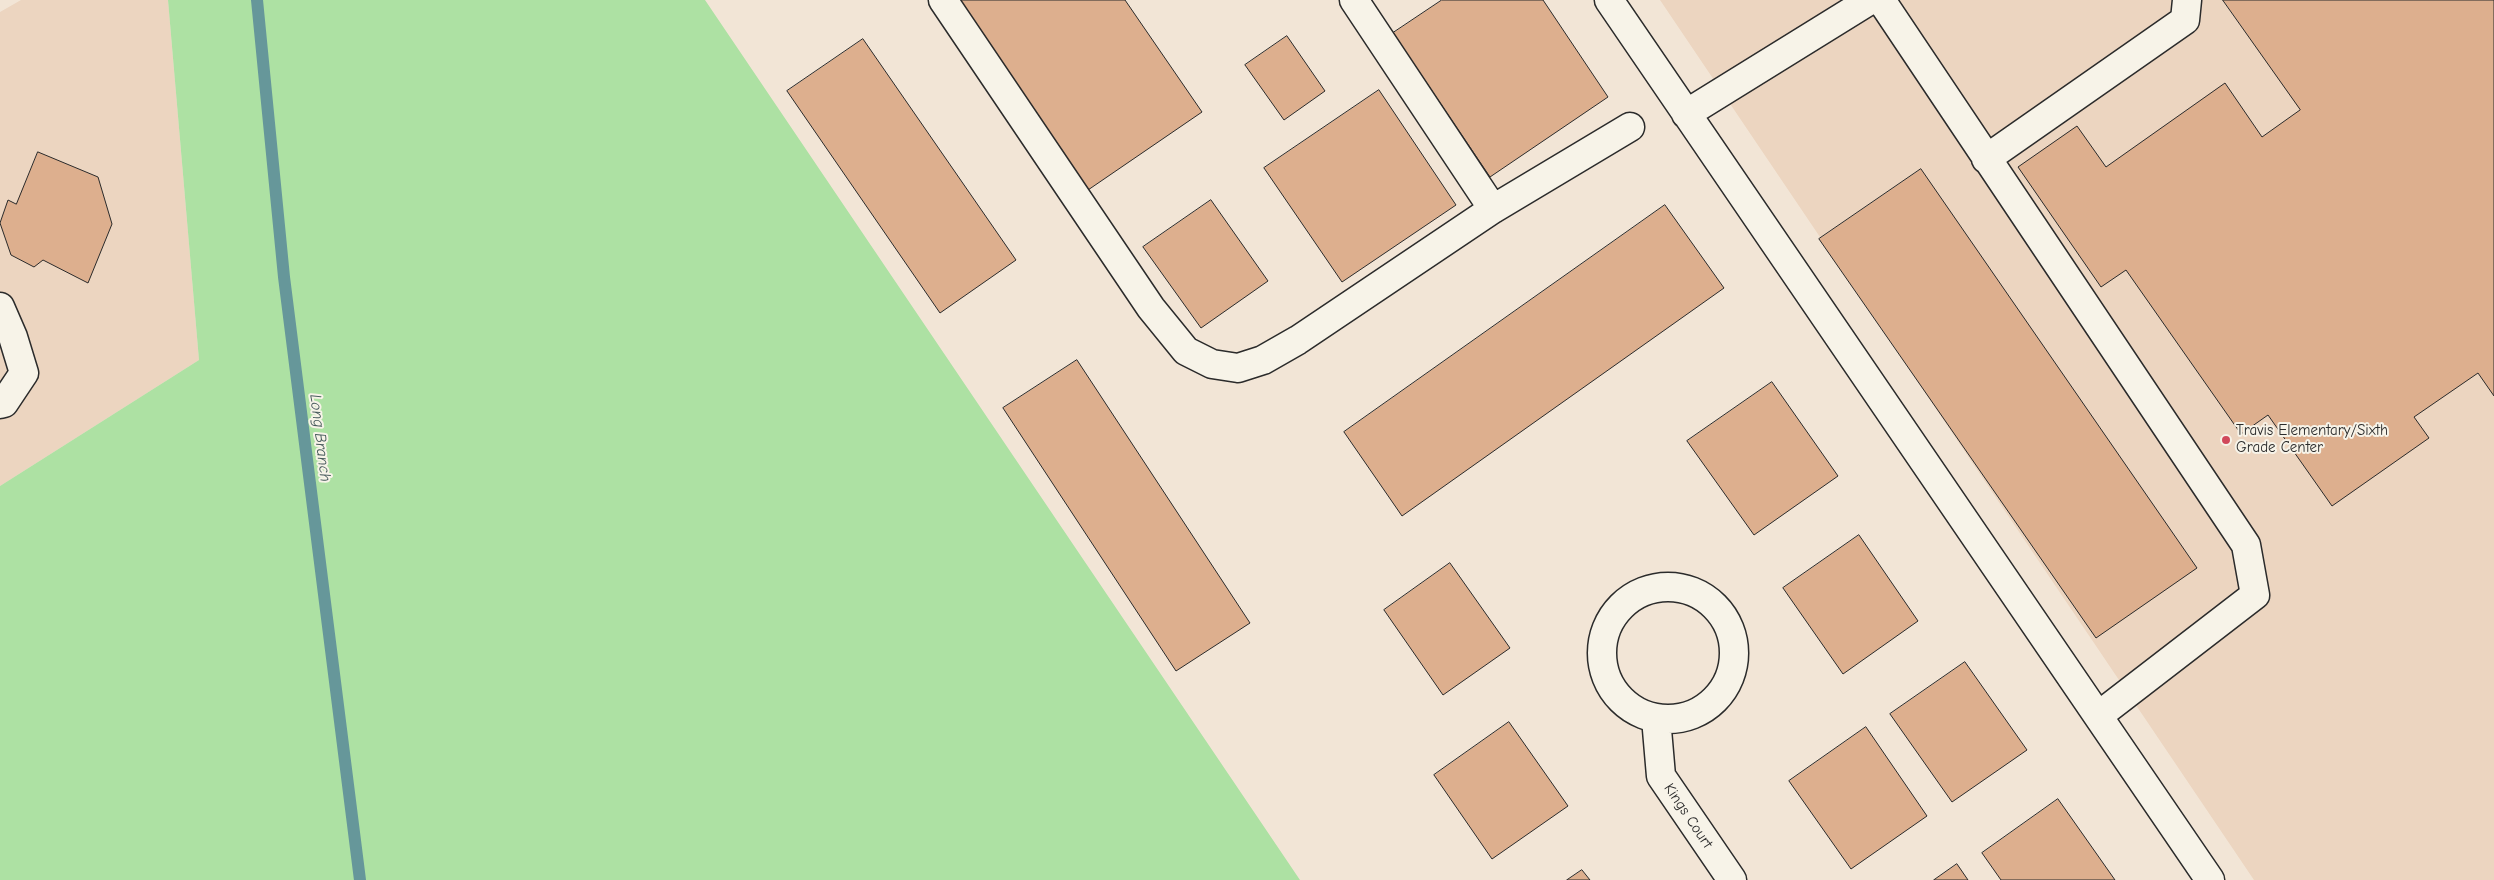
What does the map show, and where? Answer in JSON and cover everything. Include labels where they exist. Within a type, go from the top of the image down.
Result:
[{"type":"street","points":[[943,0],[1151,308],[1186,351],[1212,364],[1238,368],[1263,360],[1298,340],[1494,209],[1630,127]]},
{"type":"street","points":[[1354,0],[1494,209]]},
{"type":"street","points":[[1609,0],[2210,880]]},
{"type":"street","points":[[1686,114],[1870,0]]},
{"type":"street","points":[[1882,0],[1986,159],[2246,545],[2255,595],[2098,716]]},
{"type":"street","points":[[1986,159],[2185,20],[2187,0]]},
{"type":"street","points":[[0,307],[13,337],[24,373],[4,403],[0,404]]},
{"type":"street","points":[[1672,587],[1694,592],[1712,604],[1726,622],[1732,642],[1733,663],[1726,683],[1714,700],[1697,712],[1684,716],[1656,718],[1635,710],[1618,696],[1606,677],[1602,656],[1603,641],[1604,634],[1614,613],[1630,598],[1650,589],[1672,587]]},
{"type":"street","name":"Kings Court","points":[[1656,718],[1660,776],[1732,880]]},
{"type":"shaded area","points":[[21,0],[168,0],[199,360],[0,486],[0,12]]},
{"type":"shaded area","name":"Travis Elementary/Sixth Grade Center","points":[[1660,0],[2494,0],[2494,880],[2254,880]]},
{"type":"green space","points":[[168,0],[705,0],[1300,880],[0,880],[0,486],[199,360]]},
{"type":"building","points":[[958,0],[1125,0],[1202,112],[1088,190]]},
{"type":"building","points":[[1442,0],[1543,0],[1608,97],[1490,177],[1393,33]]},
{"type":"building","points":[[2223,0],[2494,0],[2494,396],[2478,373],[2414,417],[2429,438],[2332,506],[2268,415],[2241,434],[2126,270],[2101,287],[2018,167],[2077,126],[2106,167],[2225,83],[2262,137],[2300,110]]},
{"type":"building","points":[[1287,36],[1325,91],[1284,120],[1245,65]]},
{"type":"building","points":[[863,39],[1016,260],[940,313],[787,91]]},
{"type":"building","points":[[1379,90],[1456,205],[1342,282],[1264,168]]},
{"type":"building","points":[[38,152],[98,177],[112,224],[88,283],[43,260],[34,267],[11,255],[0,223],[8,200],[16,204]]},
{"type":"building","points":[[1921,169],[2197,568],[2096,638],[1819,239]]},
{"type":"building","points":[[1211,200],[1268,281],[1201,328],[1143,247]]},
{"type":"building","points":[[1665,205],[1724,288],[1402,516],[1344,432]]},
{"type":"building","points":[[1077,360],[1250,623],[1176,671],[1003,408]]},
{"type":"building","points":[[1772,382],[1838,476],[1754,535],[1687,441]]},
{"type":"building","points":[[1859,535],[1918,621],[1843,674],[1783,588]]},
{"type":"building","points":[[1450,563],[1510,648],[1443,695],[1384,610]]},
{"type":"building","points":[[1965,662],[2027,750],[1952,802],[1890,714]]},
{"type":"building","points":[[1509,722],[1568,806],[1492,859],[1434,775]]},
{"type":"building","points":[[1866,727],[1927,816],[1851,869],[1789,781]]},
{"type":"building","points":[[2058,799],[2115,880],[2001,880],[1982,853]]},
{"type":"building","points":[[1957,864],[1968,880],[1934,880]]},
{"type":"building","points":[[1582,870],[1590,880],[1567,880]]},
{"type":"waterway","name":"Long Branch","points":[[257,0],[284,277],[360,880]]},
{"type":"place","name":"Travis Elementary/Sixth Grade Center","points":[[2226,440]]}]
